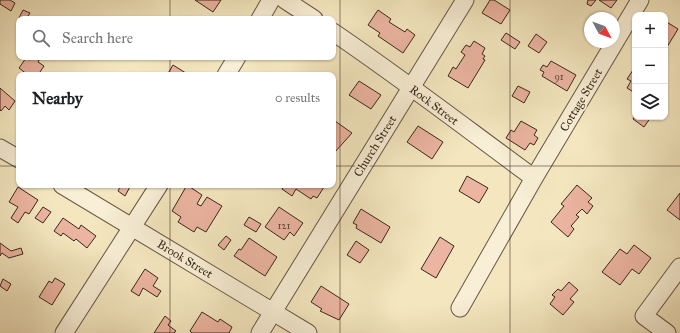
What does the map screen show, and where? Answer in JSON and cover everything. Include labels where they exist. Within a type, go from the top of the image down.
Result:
[{"type":"street","points":[[262,16],[272,0]]},
{"type":"street","points":[[285,0],[309,16]]},
{"type":"street","name":"Church Street","points":[[260,333],[465,0]]},
{"type":"street","name":"Cottage Street","points":[[460,308],[534,178],[640,0]]},
{"type":"street","name":"Rock Street","points":[[336,34],[385,67],[411,88],[534,178]]},
{"type":"street","points":[[228,72],[235,60]]},
{"type":"street","name":"Brook Street","points":[[67,188],[308,333]]},
{"type":"street","points":[[64,333],[133,228],[157,188]]},
{"type":"street","points":[[667,333],[644,316],[680,267]]},
{"type":"building","points":[[0,0],[10,0],[15,3],[11,11],[0,4]]},
{"type":"building","points":[[195,0],[221,0],[213,12]]},
{"type":"building","points":[[490,0],[494,0],[510,10],[501,24],[482,13]]},
{"type":"building","points":[[588,0],[596,0],[591,6],[587,4]]},
{"type":"building","points":[[599,0],[617,0],[611,8]]},
{"type":"building","points":[[23,10],[30,13],[28,16],[20,16]]},
{"type":"building","points":[[378,10],[391,19],[389,22],[405,32],[407,29],[415,35],[403,53],[378,36],[380,33],[368,25]]},
{"type":"building","points":[[668,23],[678,29],[668,45]]},
{"type":"building","points":[[506,33],[520,42],[515,49],[501,40]]},
{"type":"building","points":[[536,34],[547,42],[539,53],[528,46]]},
{"type":"building","points":[[474,41],[485,48],[482,54],[485,56],[483,59],[485,60],[468,88],[448,76],[453,67],[456,69],[465,55],[461,52],[466,45],[470,47]]},
{"type":"building","points":[[25,60],[39,60],[38,62],[44,66],[40,72],[24,72],[19,68]]},
{"type":"building","points":[[551,61],[576,75],[567,91],[542,76],[544,72],[540,70],[543,65],[547,67]]},
{"type":"building","points":[[173,65],[184,72],[169,72]]},
{"type":"building","points":[[632,72],[632,91],[627,88],[631,81],[627,79]]},
{"type":"building","points":[[359,81],[381,95],[371,109],[349,95]]},
{"type":"building","points":[[518,86],[530,92],[524,103],[512,96]]},
{"type":"building","points":[[0,88],[15,101],[9,110],[5,106],[1,111],[0,110]]},
{"type":"building","points":[[634,120],[649,120],[644,127]]},
{"type":"building","points":[[521,121],[537,130],[534,135],[538,138],[534,145],[530,143],[525,150],[506,138],[511,130],[514,132]]},
{"type":"building","points":[[336,122],[352,133],[336,151]]},
{"type":"building","points":[[418,126],[443,142],[432,159],[407,142]]},
{"type":"building","points":[[467,176],[488,188],[479,203],[459,191]]},
{"type":"building","points":[[577,185],[592,198],[588,202],[593,206],[587,214],[582,209],[576,215],[579,217],[571,226],[574,229],[568,237],[551,222],[564,206],[561,204]]},
{"type":"building","points":[[17,188],[38,200],[29,214],[25,212],[18,223],[11,218],[18,207],[9,202]]},
{"type":"building","points":[[120,188],[129,188],[125,196],[118,191]]},
{"type":"building","points":[[185,188],[192,188],[202,195],[197,204],[201,206],[207,197],[222,206],[206,232],[197,227],[194,232],[178,222],[181,217],[172,211]]},
{"type":"building","points":[[323,188],[317,198],[313,196],[311,199],[296,189],[292,196],[282,189]]},
{"type":"building","points":[[680,193],[680,220],[667,210]]},
{"type":"building","points":[[43,207],[51,212],[43,223],[35,218]]},
{"type":"building","points":[[279,207],[303,223],[294,236],[290,232],[284,240],[265,227]]},
{"type":"building","points":[[361,209],[390,227],[381,243],[356,228],[357,225],[353,223]]},
{"type":"building","points":[[249,217],[261,224],[256,232],[244,225]]},
{"type":"building","points":[[63,218],[79,229],[81,225],[96,236],[87,248],[76,239],[74,241],[63,233],[61,236],[54,231]]},
{"type":"building","points":[[226,236],[231,240],[224,250],[218,245]]},
{"type":"building","points":[[440,237],[454,246],[436,278],[421,269]]},
{"type":"building","points":[[249,238],[277,257],[265,276],[234,256],[239,249],[241,250]]},
{"type":"building","points":[[356,241],[369,250],[360,263],[347,255]]},
{"type":"building","points":[[0,243],[11,251],[21,248],[23,254],[9,258],[2,253],[0,256]]},
{"type":"building","points":[[634,245],[651,258],[639,274],[632,269],[620,285],[602,272],[620,249],[627,254]]},
{"type":"building","points":[[145,269],[158,278],[153,286],[161,291],[157,297],[143,288],[139,296],[131,291]]},
{"type":"building","points":[[55,278],[65,284],[52,305],[39,297],[49,281],[52,283]]},
{"type":"building","points":[[3,279],[11,284],[7,291],[0,286]]},
{"type":"building","points":[[569,282],[578,290],[570,299],[574,302],[563,315],[550,304],[555,297],[552,295],[558,289],[561,291]]},
{"type":"building","points":[[321,286],[349,304],[339,320],[320,311],[322,309],[311,302]]},
{"type":"building","points":[[202,312],[218,322],[220,319],[232,327],[229,333],[192,333],[190,331]]},
{"type":"building","points":[[165,316],[171,321],[168,325],[176,331],[174,333],[154,333]]}]
